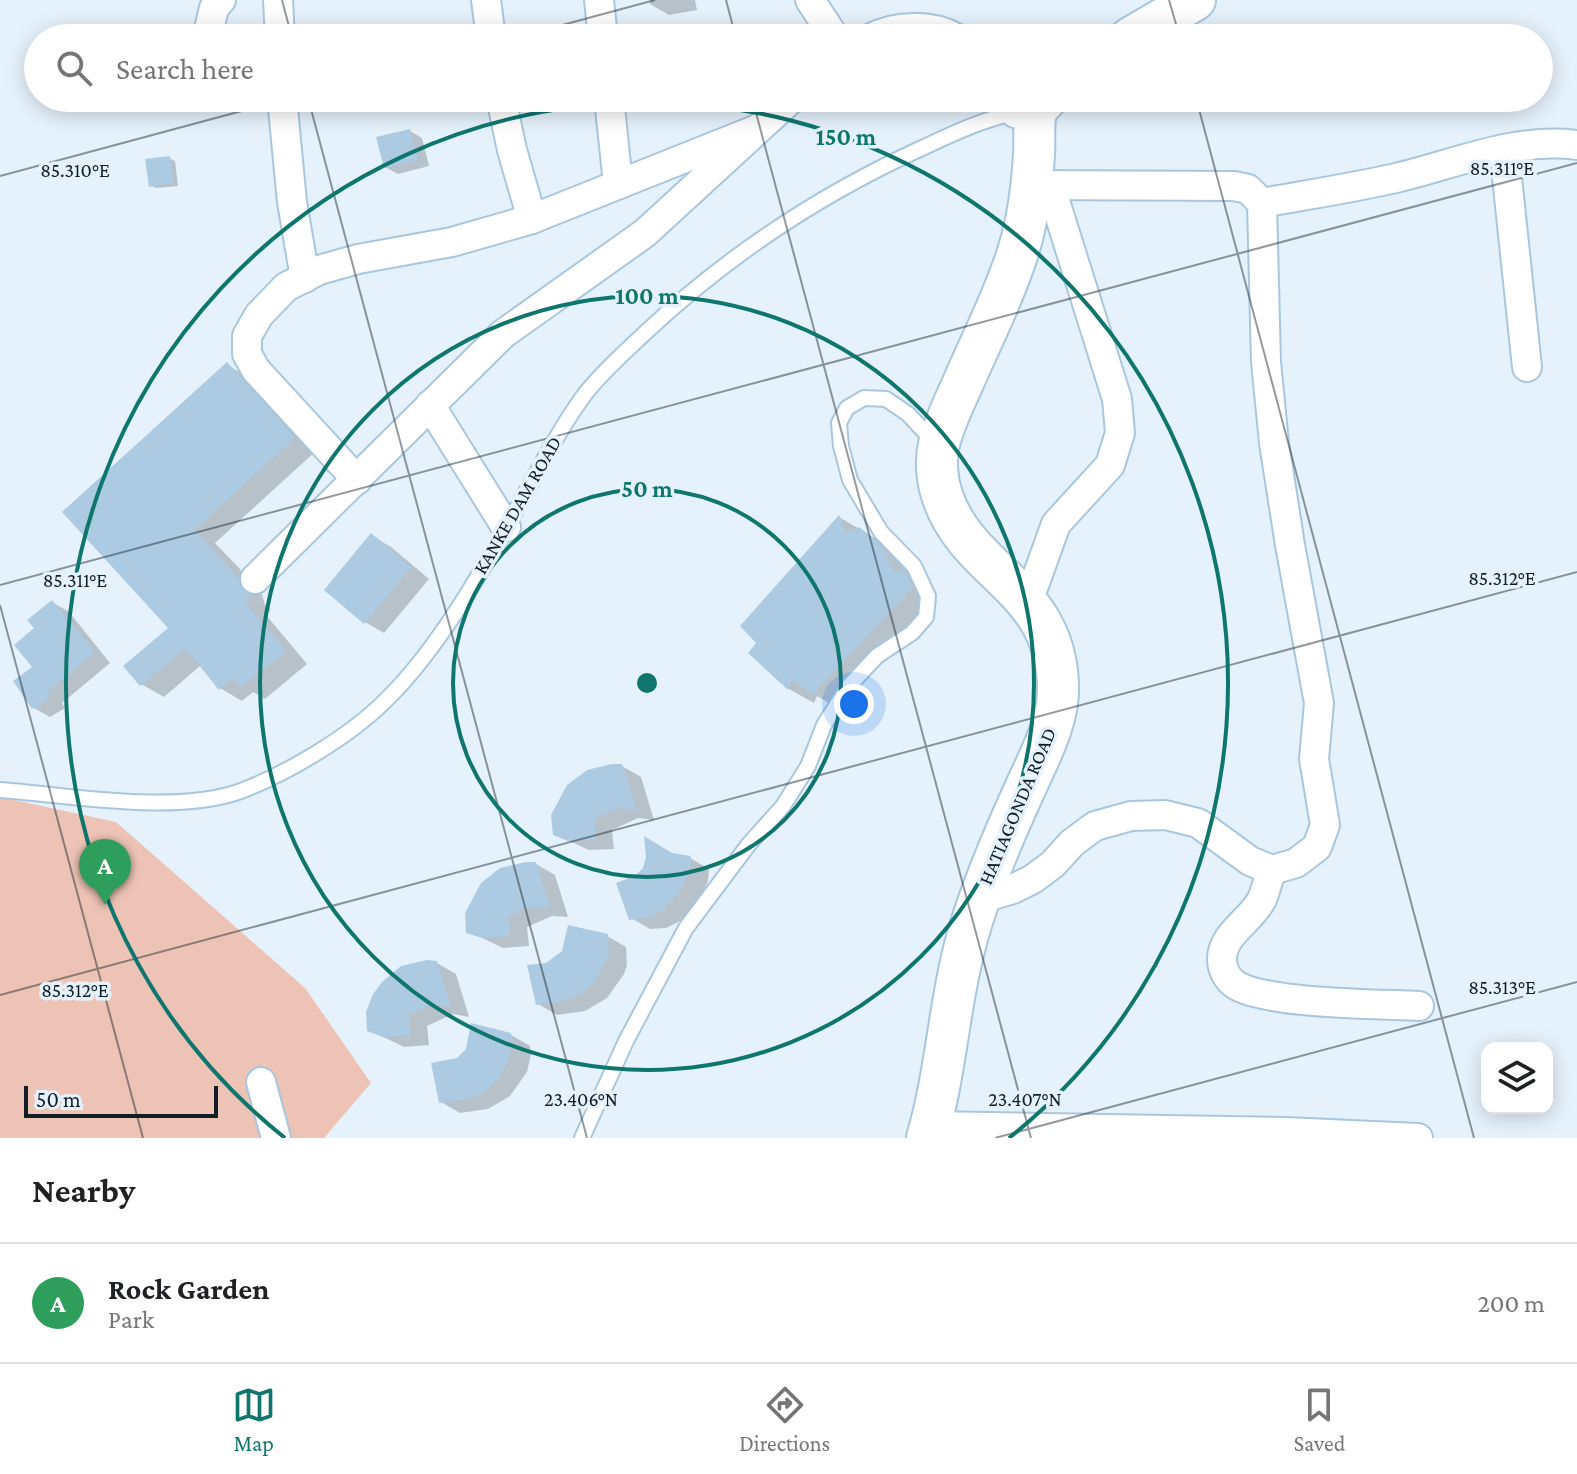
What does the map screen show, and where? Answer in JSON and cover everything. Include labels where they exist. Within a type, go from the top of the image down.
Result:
[{"type":"street","points":[[210,24],[214,8],[221,0]]},
{"type":"street","points":[[278,0],[279,24]]},
{"type":"street","points":[[486,0],[489,24]]},
{"type":"street","points":[[599,0],[602,24]]},
{"type":"street","points":[[810,0],[826,24]]},
{"type":"street","points":[[1154,24],[1195,0]]},
{"type":"street","points":[[283,112],[292,202],[305,278]]},
{"type":"street","points":[[504,112],[532,219]]},
{"type":"street","points":[[610,112],[618,184]]},
{"type":"street","points":[[255,579],[503,334],[645,233],[776,112]]},
{"type":"street","name":"HATIAGONDA ROAD","points":[[929,1132],[946,1059],[968,933],[988,873],[1044,747],[1055,714],[1058,683],[1054,655],[1045,627],[1028,602],[970,543],[953,520],[937,471],[938,447],[948,417],[1016,257],[1041,185],[1027,112]]},
{"type":"street","points":[[357,480],[256,370],[247,354],[247,336],[259,315],[286,287],[319,270],[358,259],[452,242],[532,219],[755,130]]},
{"type":"street","points":[[1262,203],[1396,178],[1504,149],[1552,142],[1577,145]]},
{"type":"street","points":[[1504,149],[1527,367]]},
{"type":"street","points":[[979,899],[1013,889],[1033,879],[1095,826],[1131,816],[1165,815],[1198,823],[1250,861],[1272,870],[1296,863],[1317,847],[1325,825],[1314,759],[1319,703],[1274,443],[1266,362],[1262,203],[1248,189],[1234,186],[1041,185],[1117,399],[1120,433],[1110,465],[1056,524],[1028,602]]},
{"type":"street","points":[[430,405],[506,527]]},
{"type":"street","points":[[1272,870],[1262,901],[1228,939],[1222,959],[1227,977],[1238,986],[1263,994],[1419,1006]]},
{"type":"street","points":[[261,1082],[276,1138]]},
{"type":"street","points":[[929,1132],[1269,1132],[1418,1138]]},
{"type":"lane","name":"KANKE DAM ROAD","points":[[0,790],[150,802],[197,800],[239,792],[289,769],[384,703],[413,672],[506,527],[552,444],[587,391],[683,297],[747,247],[860,179],[953,134],[1008,112]]},
{"type":"lane","points":[[582,1138],[626,1041],[686,928],[749,844],[783,806],[808,766],[824,725],[848,687],[877,656],[912,633],[926,617],[928,596],[914,566],[881,532],[850,480],[841,446],[839,423],[843,415],[847,408],[864,398],[886,399],[908,414],[938,447]]},
{"type":"shaded area","points":[[0,797],[116,822],[305,988],[371,1083],[324,1138],[0,1138]]},
{"type":"building","points":[[410,129],[418,160],[384,168],[376,137]]},
{"type":"building","points":[[170,156],[173,183],[149,187],[145,159]]},
{"type":"building","points":[[227,362],[295,438],[194,530],[238,577],[242,590],[250,595],[244,601],[286,651],[241,687],[233,678],[219,690],[185,648],[140,686],[123,666],[168,628],[62,512]]},
{"type":"building","points":[[839,515],[846,533],[859,527],[873,538],[882,547],[894,572],[904,570],[913,587],[812,695],[793,679],[788,690],[748,653],[756,643],[740,626]]},
{"type":"building","points":[[371,533],[411,567],[364,624],[324,590]]},
{"type":"building","points":[[52,600],[95,652],[46,693],[50,698],[32,709],[13,681],[32,667],[14,645],[34,628],[27,620]]},
{"type":"building","points":[[622,764],[637,811],[618,808],[594,819],[596,839],[568,841],[553,835],[551,815],[567,785],[587,770]]},
{"type":"building","points":[[644,836],[672,853],[691,856],[690,870],[679,892],[663,910],[646,918],[629,920],[616,883],[635,876],[643,868],[646,857]]},
{"type":"building","points":[[536,862],[550,908],[532,906],[508,916],[510,936],[482,938],[466,933],[465,913],[481,883],[500,868]]},
{"type":"building","points":[[568,925],[608,934],[609,953],[605,963],[593,983],[582,993],[565,1001],[536,1005],[527,965],[546,963],[562,951]]},
{"type":"building","points":[[437,961],[451,1007],[433,1004],[409,1015],[411,1035],[383,1037],[367,1031],[366,1012],[382,982],[401,966]]},
{"type":"building","points":[[471,1023],[511,1033],[513,1042],[508,1061],[485,1092],[468,1099],[439,1103],[431,1063],[457,1058],[466,1049]]},
{"type":"place","name":"Rock Garden","points":[[105,905]]}]
